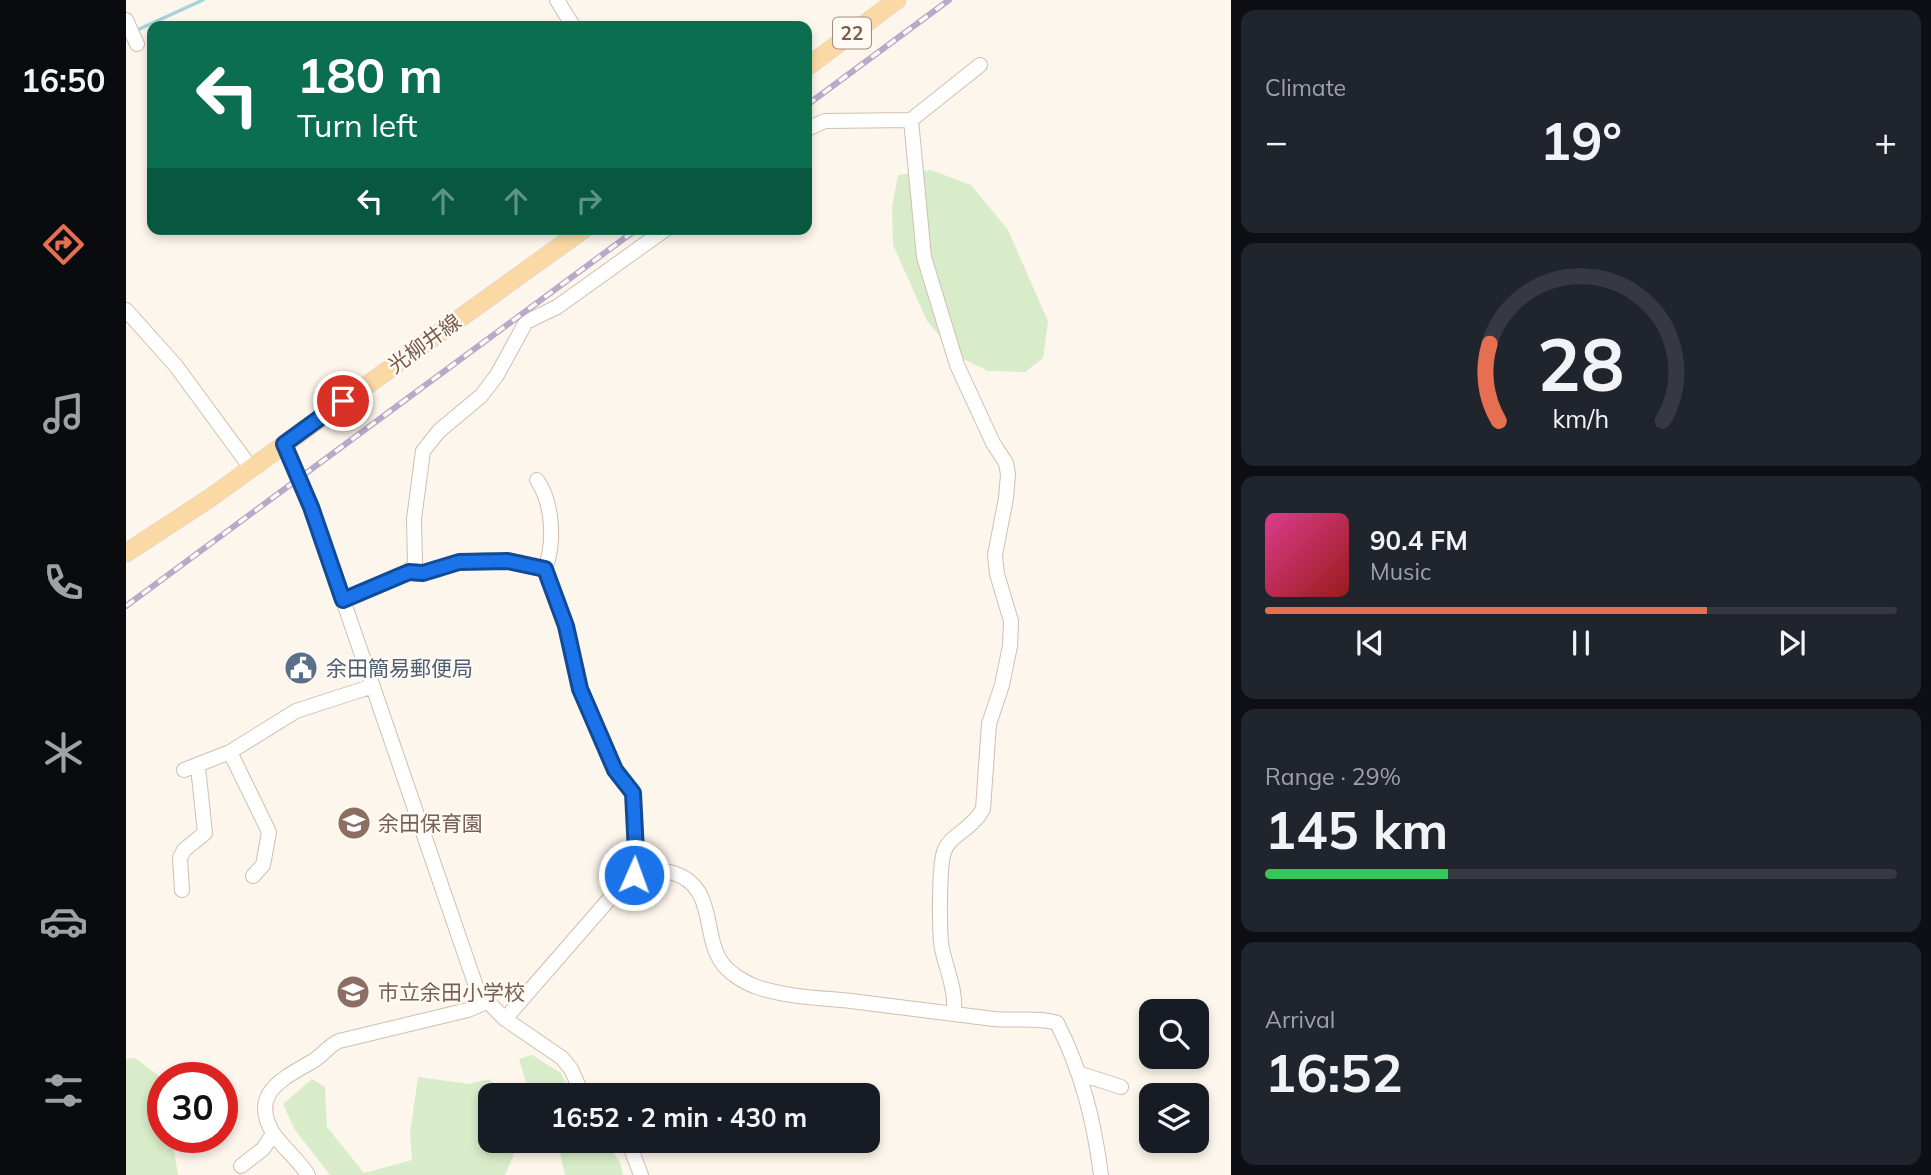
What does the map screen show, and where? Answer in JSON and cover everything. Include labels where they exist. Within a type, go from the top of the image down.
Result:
[{"type":"main road","name":"22","points":[[812,63],[897,0]]},
{"type":"main road","name":"光柳井線","points":[[126,553],[210,498],[576,235]]},
{"type":"street","points":[[557,0],[570,21]]},
{"type":"street","points":[[812,127],[825,121],[911,120],[981,65]]},
{"type":"street","points":[[911,120],[924,257],[929,277],[957,365],[993,443],[1006,463],[1008,474],[995,555],[997,575],[1011,621],[1010,646],[1002,685],[989,724],[983,808],[977,821],[952,839],[944,851],[942,869],[942,949],[955,1000],[954,1013]]},
{"type":"street","points":[[343,600],[409,572],[415,565],[414,519],[423,451],[439,431],[481,396],[497,375],[526,322],[557,307],[658,235]]},
{"type":"street","points":[[126,310],[176,366],[251,468]]},
{"type":"street","points":[[284,444],[311,507],[478,992],[505,1019],[562,1058],[577,1083]]},
{"type":"street","points":[[537,480],[545,492],[549,508],[550,534],[545,569],[566,626],[580,689],[615,770],[633,793],[636,852],[634,875]]},
{"type":"street","points":[[409,572],[423,573],[475,561],[508,561],[545,569]]},
{"type":"street","points":[[182,890],[180,858],[184,850],[205,833],[191,768],[230,752],[296,711],[373,686]]},
{"type":"street","points":[[230,752],[269,832],[263,865],[253,876]]},
{"type":"street","points":[[505,1019],[618,888],[634,875],[651,870],[677,874],[691,884],[702,897],[716,952],[723,965],[756,987],[796,995],[1057,1023],[1081,1074],[1094,1119],[1101,1175]]},
{"type":"street","points":[[308,1175],[273,1134],[264,1113],[264,1105],[274,1087],[290,1072],[319,1057],[329,1046],[339,1041],[468,1010],[486,1002]]},
{"type":"street","points":[[1081,1074],[1121,1087]]},
{"type":"street","points":[[241,1166],[263,1149],[273,1134]]},
{"type":"street","points":[[633,1153],[641,1175]]},
{"type":"green space","points":[[931,170],[971,185],[1008,230],[1048,321],[1043,358],[1025,372],[988,371],[959,357],[927,321],[893,245],[892,207],[898,175]]},
{"type":"green space","points":[[532,1055],[561,1073],[566,1083],[526,1083],[519,1059]]},
{"type":"green space","points":[[135,1058],[147,1067],[147,1153],[175,1153],[178,1175],[126,1175],[126,1059]]},
{"type":"green space","points":[[418,1077],[469,1084],[489,1079],[492,1083],[478,1083],[478,1153],[514,1153],[505,1175],[330,1175],[295,1130],[283,1104],[312,1079],[325,1087],[327,1127],[364,1173],[412,1160],[410,1134]]},
{"type":"green space","points":[[560,1153],[613,1153],[620,1162],[623,1175],[565,1175]]},
{"type":"waterway","points":[[157,21],[203,0]]},
{"type":"waterway","points":[[135,31],[147,26]]},
{"type":"railway","points":[[812,101],[949,0]]},
{"type":"railway","points":[[126,606],[629,235]]},
{"type":"place","name":"余田簡易郵便局","points":[[301,668]]},
{"type":"place","name":"余田保育園","points":[[354,823]]},
{"type":"place","name":"市立余田小学校","points":[[353,992]]},
{"type":"route","points":[[343,401],[284,444],[311,507],[343,600],[409,572],[423,573],[459,562],[508,561],[545,569],[566,626],[580,689],[615,770],[633,793],[636,852],[634,875]]}]
